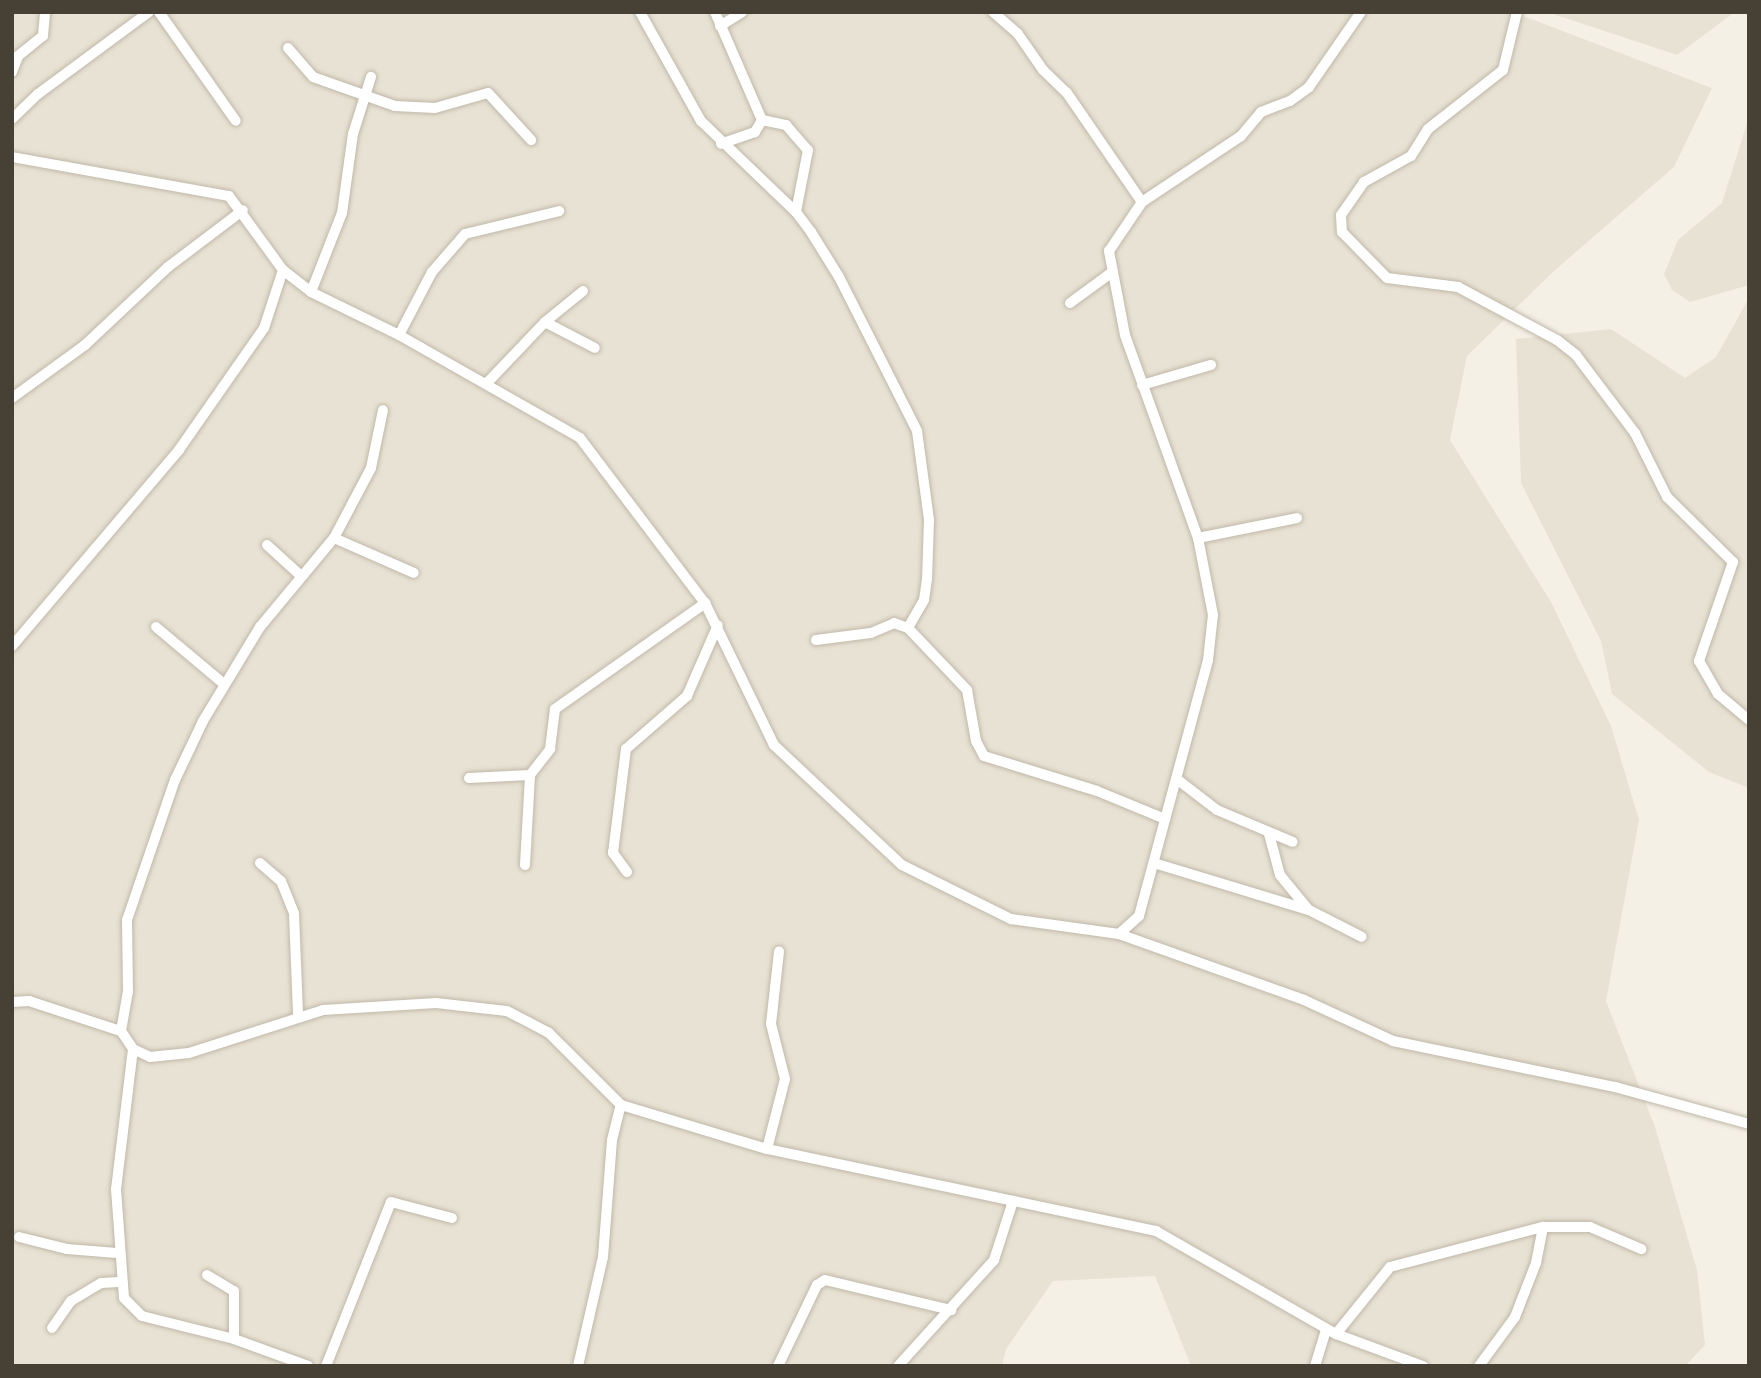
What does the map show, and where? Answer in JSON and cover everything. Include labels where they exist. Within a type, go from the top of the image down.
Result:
[{"type":"street","points":[[12,72],[18,56],[43,36],[45,12]]},
{"type":"street","points":[[12,119],[38,94],[149,12]]},
{"type":"street","points":[[159,12],[236,121]]},
{"type":"street","points":[[640,12],[682,94],[721,144],[796,212],[839,277],[917,431],[929,520],[928,579],[923,600],[908,628]]},
{"type":"street","points":[[715,12],[762,120]]},
{"type":"street","points":[[720,26],[743,12]]},
{"type":"street","points":[[993,12],[1018,34],[1043,70],[1067,93],[1142,202]]},
{"type":"street","points":[[1119,933],[1139,916],[1178,780],[1213,627],[1198,538],[1142,385],[1111,273],[1111,246],[1142,202],[1241,136],[1261,111],[1299,96],[1321,74],[1361,12]]},
{"type":"street","points":[[1517,12],[1503,70],[1428,129],[1411,156],[1364,182],[1341,215],[1342,232],[1387,278],[1458,287],[1557,340],[1584,364],[1635,433],[1667,497],[1733,562],[1699,661],[1718,694],[1749,720]]},
{"type":"street","points":[[288,48],[313,77],[364,97],[411,109],[450,105],[488,93],[531,140]]},
{"type":"street","points":[[311,292],[342,213],[351,146],[371,77]]},
{"type":"street","points":[[721,144],[755,132],[762,120]]},
{"type":"street","points":[[762,120],[786,125],[808,150],[796,212]]},
{"type":"street","points":[[12,157],[229,196],[243,210],[283,270],[311,292],[399,335],[580,438],[705,603],[774,745],[902,865],[1011,919],[1119,933],[1304,1000],[1393,1041],[1615,1087],[1718,1119],[1749,1124]]},
{"type":"street","points":[[12,398],[85,345],[168,267],[243,210]]},
{"type":"street","points":[[399,335],[432,272],[466,234],[559,211]]},
{"type":"street","points":[[12,646],[180,450],[264,328],[283,270]]},
{"type":"street","points":[[1070,303],[1111,273]]},
{"type":"street","points":[[487,383],[545,322],[583,291]]},
{"type":"street","points":[[545,322],[596,348]]},
{"type":"street","points":[[1142,385],[1211,365]]},
{"type":"street","points":[[121,1031],[128,992],[131,906],[175,780],[224,684],[300,575],[334,537],[371,468],[383,410]]},
{"type":"street","points":[[1198,538],[1297,518]]},
{"type":"street","points":[[334,537],[414,573]]},
{"type":"street","points":[[267,545],[300,575]]},
{"type":"street","points":[[525,865],[530,775],[550,749],[555,709],[705,603]]},
{"type":"street","points":[[816,640],[870,634],[894,623],[908,628],[967,690],[976,741],[984,756],[1097,791],[1165,819]]},
{"type":"street","points":[[627,872],[613,853],[626,749],[687,696],[718,625]]},
{"type":"street","points":[[156,628],[224,684]]},
{"type":"street","points":[[470,778],[530,775]]},
{"type":"street","points":[[1178,780],[1207,804],[1257,824],[1269,834],[1293,842]]},
{"type":"street","points":[[1269,834],[1280,875],[1309,910]]},
{"type":"street","points":[[260,863],[282,881],[294,914],[298,1014]]},
{"type":"street","points":[[1154,863],[1309,910],[1362,937]]},
{"type":"street","points":[[767,1149],[785,1079],[771,1024],[779,951]]},
{"type":"street","points":[[12,1002],[29,1002],[121,1031],[133,1049],[150,1057],[189,1054],[298,1014],[389,1003],[507,1011],[549,1033],[621,1105],[767,1149],[1013,1201],[1093,1215],[1168,1235],[1331,1331],[1423,1366]]},
{"type":"street","points":[[133,1049],[116,1189],[119,1282],[124,1298],[142,1316],[234,1339],[309,1366]]},
{"type":"street","points":[[578,1366],[603,1257],[611,1149],[621,1105]]},
{"type":"street","points":[[898,1366],[994,1260],[1013,1201]]},
{"type":"street","points":[[326,1366],[391,1202],[452,1218]]},
{"type":"street","points":[[1479,1366],[1514,1317],[1536,1263],[1543,1227]]},
{"type":"street","points":[[1315,1366],[1331,1331],[1390,1267],[1543,1227],[1590,1227],[1642,1249]]},
{"type":"street","points":[[19,1237],[67,1250],[117,1253]]},
{"type":"street","points":[[207,1275],[233,1291],[234,1339]]},
{"type":"street","points":[[778,1366],[817,1285],[825,1280],[951,1310]]},
{"type":"street","points":[[52,1328],[71,1301],[101,1283],[119,1282]]},
{"type":"shaded area","points":[[12,12],[1513,12],[1712,88],[1674,167],[1554,271],[1467,356],[1450,440],[1551,602],[1611,726],[1639,820],[1606,1001],[1655,1127],[1697,1270],[1705,1345],[1685,1366],[1191,1366],[1155,1276],[1053,1281],[1006,1349],[1002,1366],[12,1366]]},
{"type":"shaded area","points":[[1547,12],[1735,12],[1677,55]]},
{"type":"shaded area","points":[[1749,117],[1749,285],[1690,302],[1672,290],[1664,274],[1678,240],[1722,203]]},
{"type":"shaded area","points":[[1749,298],[1749,788],[1709,772],[1612,694],[1601,641],[1521,483],[1516,339],[1611,329],[1685,378],[1716,357]]}]
